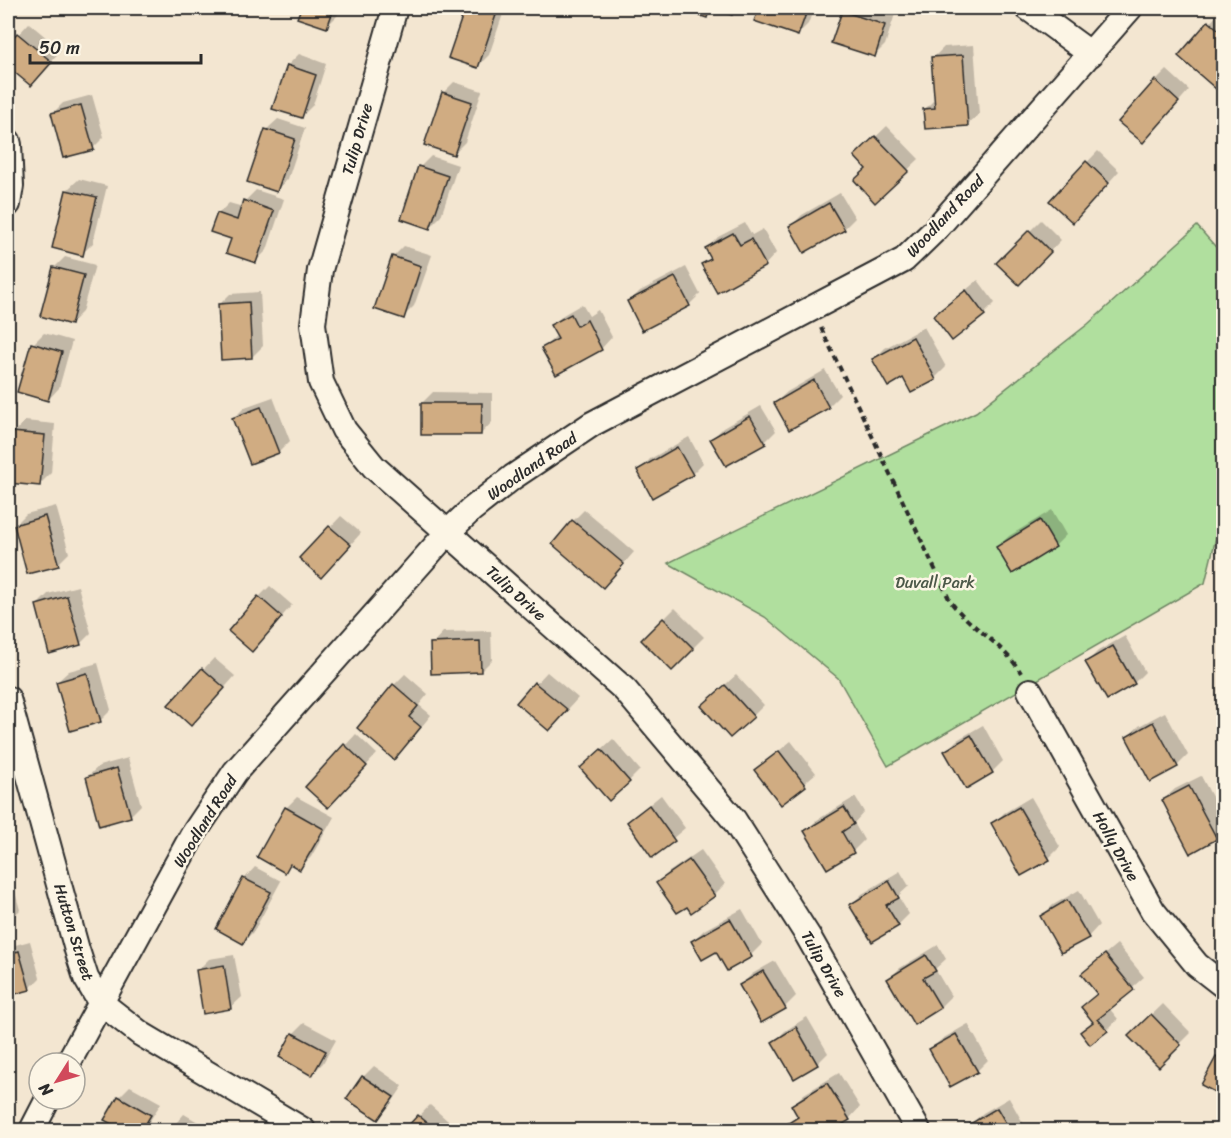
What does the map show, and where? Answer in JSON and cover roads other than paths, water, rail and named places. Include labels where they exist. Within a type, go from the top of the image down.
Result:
[{"type":"street","name":"Tulip Drive","points":[[395,8],[320,270],[313,324],[321,382],[344,430],[374,467],[625,690],[734,820],[808,936],[918,1131]]},
{"type":"street","points":[[1028,8],[1091,54]]},
{"type":"street","name":"Woodland Road","points":[[74,1051],[192,836],[235,772],[448,532],[471,510],[513,477],[592,424],[903,260],[935,230],[1130,8]]},
{"type":"street","points":[[8,141],[11,186],[8,204]]},
{"type":"street","name":"Holly Drive","points":[[1030,691],[1153,911],[1197,965],[1224,986]]},
{"type":"street","name":"Hutton Street","points":[[8,699],[80,960],[86,978],[100,1002],[141,1034],[303,1131]]},
{"type":"street","points":[[32,1131],[42,1111]]},
{"type":"park label","name":"Duvall Park","points":[[935,582]]}]
